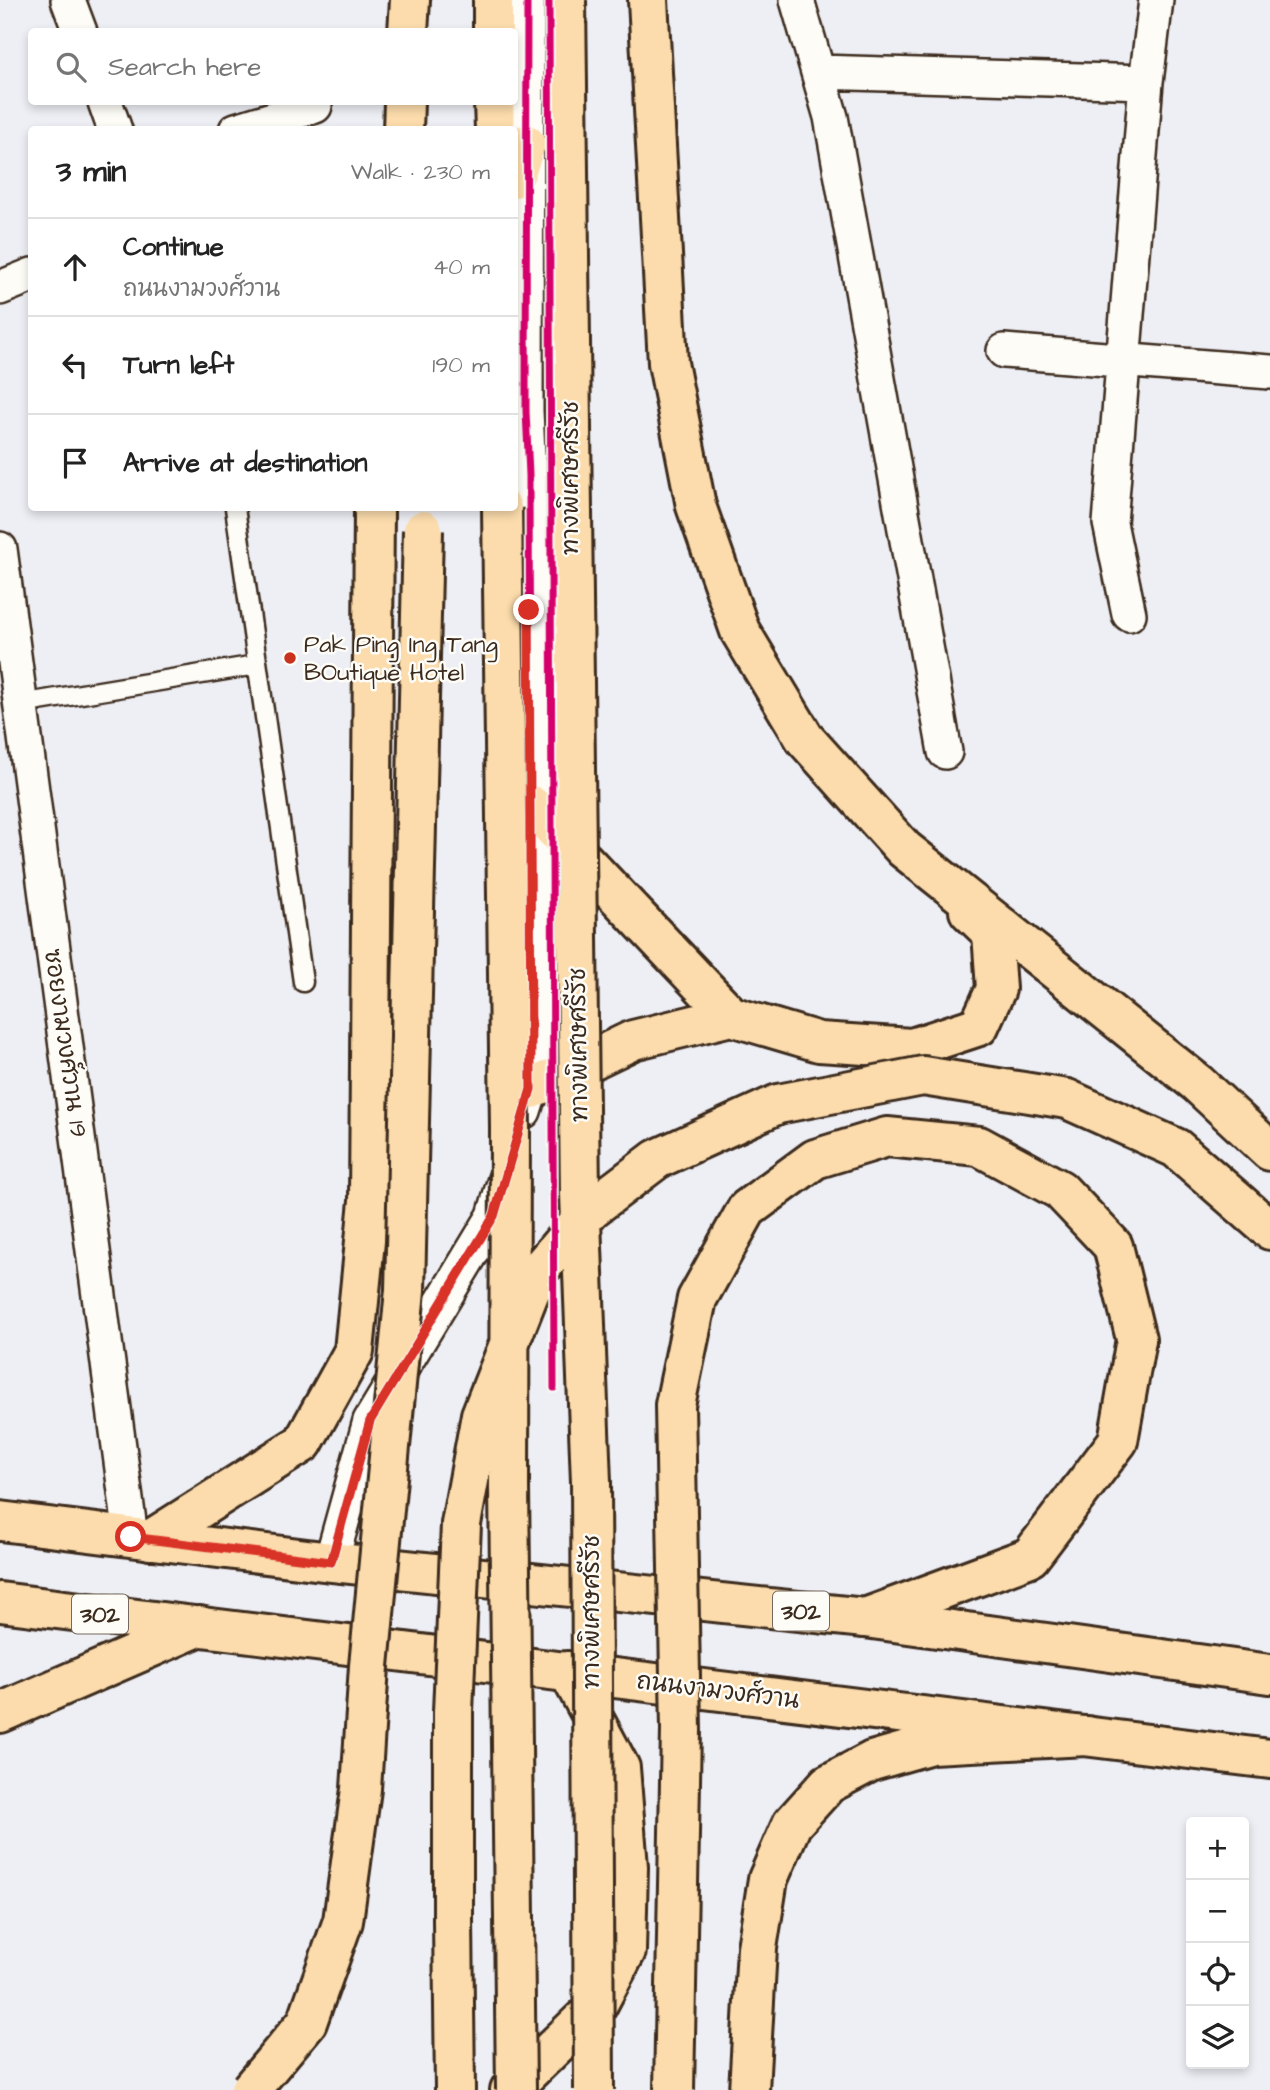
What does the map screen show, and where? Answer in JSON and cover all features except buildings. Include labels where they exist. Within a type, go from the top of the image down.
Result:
[{"type":"main road","points":[[408,28],[410,0]]},
{"type":"main road","points":[[492,0],[493,28]]},
{"type":"main road","name":"ทางพิเศษศรีรัช","points":[[566,0],[580,1180],[591,1482],[594,2090]]},
{"type":"main road","points":[[531,805],[731,1016],[819,1042],[912,1048],[979,1026],[996,989],[992,933],[904,849],[805,738],[740,631],[696,506],[668,363],[648,0]]},
{"type":"main road","points":[[403,126],[404,105]]},
{"type":"main road","points":[[495,105],[501,126]]},
{"type":"main road","points":[[140,1538],[303,1443],[354,1351],[369,1201],[374,511]]},
{"type":"main road","points":[[502,511],[510,1128],[509,1487],[516,2090]]},
{"type":"main road","points":[[250,2090],[307,2022],[343,1921],[361,1789],[369,1666],[405,1290],[422,519]]},
{"type":"main road","points":[[904,849],[1197,1083],[1270,1151]]},
{"type":"main road","points":[[531,1089],[590,1063],[633,1040],[731,1016]]},
{"type":"main road","points":[[456,2090],[453,1712],[461,1524],[481,1415],[538,1271],[591,1209],[657,1159],[778,1104],[923,1076],[1067,1099],[1176,1149],[1270,1230]]},
{"type":"main road","points":[[674,2090],[681,1730],[675,1405],[697,1299],[747,1209],[815,1159],[887,1137],[979,1146],[1060,1190],[1113,1246],[1136,1339],[1118,1441],[1030,1557],[865,1618]]},
{"type":"main road","name":"302","points":[[0,1521],[331,1562],[865,1618],[1270,1674]]},
{"type":"main road","name":"ถนนงามวงศ์วาน","points":[[0,1602],[1270,1759]]},
{"type":"main road","points":[[0,1713],[200,1626]]},
{"type":"main road","points":[[510,2090],[597,2006],[626,1951],[628,1867],[620,1768],[568,1671]]},
{"type":"main road","points":[[749,2090],[758,1948],[768,1879],[792,1825],[828,1784],[872,1761],[931,1744],[1087,1736]]},
{"type":"street","points":[[68,0],[78,28]]},
{"type":"street","points":[[518,130],[527,0]]},
{"type":"street","points":[[797,0],[831,117],[945,752]]},
{"type":"street","points":[[1129,614],[1110,523],[1146,82],[1156,0]]},
{"type":"street","points":[[818,72],[1146,82]]},
{"type":"street","points":[[106,105],[114,126]]},
{"type":"street","points":[[249,126],[316,106]]},
{"type":"street","points":[[331,1562],[370,1421],[494,1216],[531,1089],[530,475],[518,210]]},
{"type":"street","points":[[0,288],[28,277]]},
{"type":"street","points":[[1004,351],[1270,372]]},
{"type":"street","name":"ซอยงามวงศ์วาน 19","points":[[0,549],[140,1538]]},
{"type":"lane","points":[[235,511],[303,982]]},
{"type":"lane","points":[[21,704],[256,664]]},
{"type":"cycle path","points":[[331,1562],[370,1421],[494,1216],[531,1089],[529,475],[526,411],[527,0]]},
{"type":"cycle path","points":[[549,0],[554,1388]]},
{"type":"place","name":"Pak Ping Ing Tang BOutique Hotel","points":[[290,658]]},
{"type":"route","points":[[131,1537],[331,1562],[370,1421],[494,1216],[531,1089],[529,610]]}]
